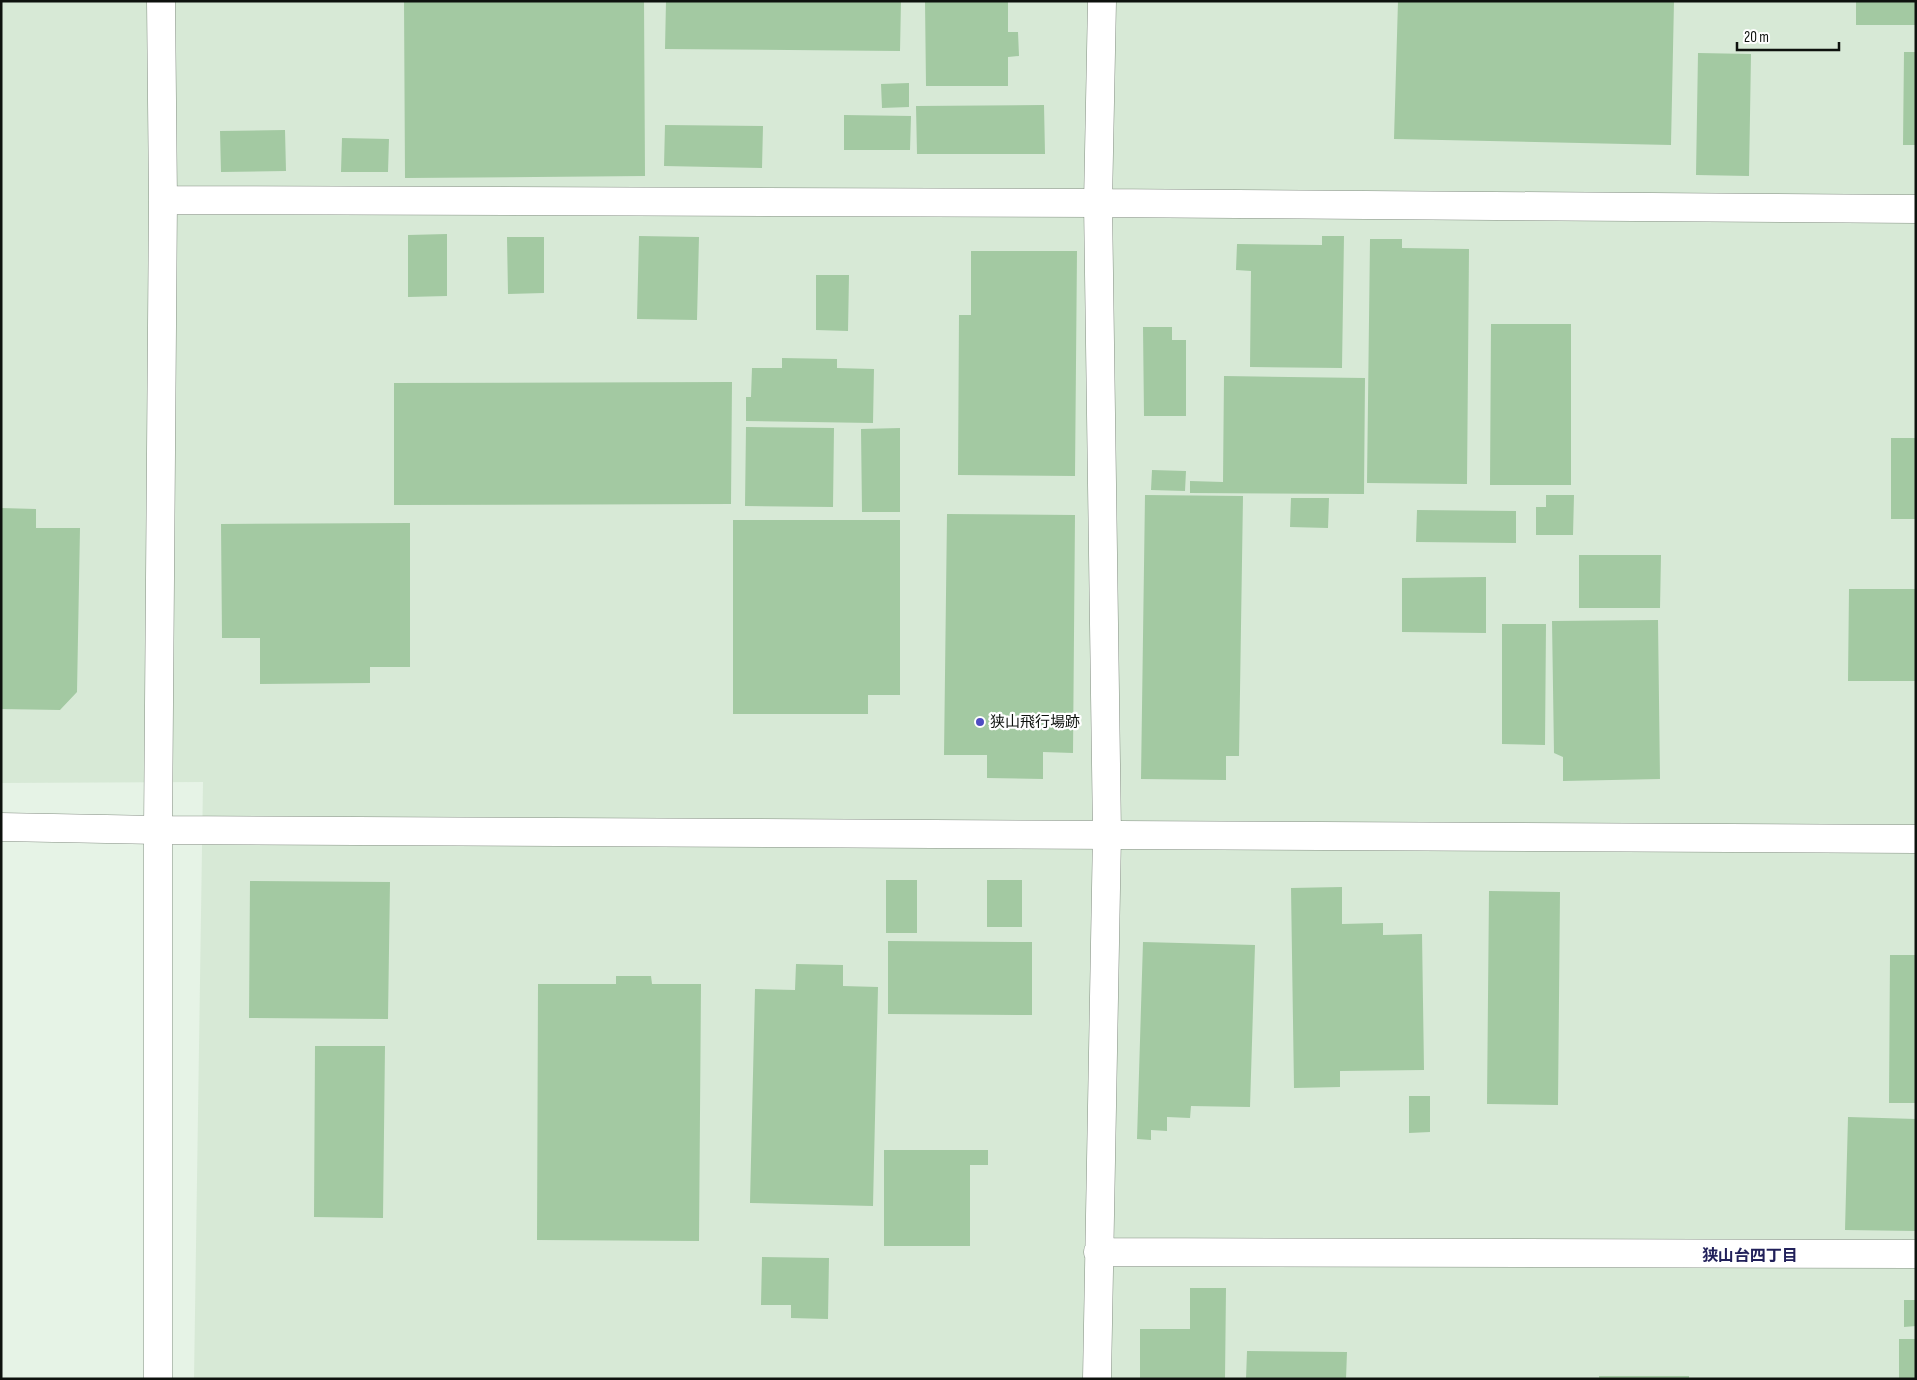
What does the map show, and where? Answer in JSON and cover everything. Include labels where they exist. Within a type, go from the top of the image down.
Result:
[{"type":"street","points":[[158,1379],[158,830],[164,200],[161,1]]},
{"type":"street","points":[[1097,1379],[1107,834],[1098,203],[1102,1]]},
{"type":"street","points":[[164,200],[1098,203],[1916,209]]},
{"type":"street","points":[[1,827],[158,830],[1916,839]]},
{"type":"street","points":[[1098,1252],[1916,1254]]},
{"type":"shaded area","points":[[1,1],[1916,1],[1916,1379],[194,1379],[203,782],[1,783]]},
{"type":"building","points":[[404,1],[644,1],[645,176],[405,178]]},
{"type":"building","points":[[666,1],[901,1],[900,51],[665,49]]},
{"type":"building","points":[[925,1],[1008,1],[1008,32],[1018,32],[1019,56],[1008,57],[1008,86],[926,86]]},
{"type":"building","points":[[1398,1],[1674,1],[1671,145],[1394,139]]},
{"type":"building","points":[[1856,1],[1916,1],[1916,25],[1856,25]]},
{"type":"building","points":[[1904,52],[1916,52],[1916,145],[1903,145]]},
{"type":"building","points":[[1698,53],[1751,54],[1749,176],[1696,175]]},
{"type":"building","points":[[909,83],[909,107],[882,108],[881,84]]},
{"type":"building","points":[[1044,105],[1045,154],[917,154],[916,106]]},
{"type":"building","points":[[844,115],[911,116],[910,150],[844,150]]},
{"type":"building","points":[[665,125],[763,126],[762,168],[664,166]]},
{"type":"building","points":[[285,130],[286,171],[221,172],[220,131]]},
{"type":"building","points":[[342,138],[389,139],[388,172],[341,172]]},
{"type":"building","points":[[447,234],[447,296],[408,297],[408,235]]},
{"type":"building","points":[[639,236],[699,237],[697,320],[637,319]]},
{"type":"building","points":[[1322,236],[1344,236],[1342,368],[1250,367],[1251,271],[1236,270],[1237,244],[1322,245]]},
{"type":"building","points":[[507,237],[544,237],[544,293],[508,294]]},
{"type":"building","points":[[1370,239],[1402,239],[1402,248],[1469,249],[1467,484],[1367,483]]},
{"type":"building","points":[[971,251],[1077,251],[1075,476],[958,475],[959,315],[971,315]]},
{"type":"building","points":[[816,275],[849,275],[848,331],[816,330]]},
{"type":"building","points":[[1491,324],[1571,324],[1571,485],[1490,485]]},
{"type":"building","points":[[1143,327],[1172,327],[1172,340],[1186,340],[1186,416],[1144,416]]},
{"type":"building","points":[[782,358],[837,359],[837,368],[874,369],[873,423],[746,421],[746,397],[751,397],[752,368],[782,368]]},
{"type":"building","points":[[1224,376],[1365,378],[1364,494],[1190,493],[1190,481],[1223,482]]},
{"type":"building","points":[[732,382],[731,504],[394,505],[394,383]]},
{"type":"building","points":[[746,427],[834,428],[833,507],[745,506]]},
{"type":"building","points":[[900,428],[900,512],[862,512],[861,429]]},
{"type":"building","points":[[1891,438],[1916,438],[1916,519],[1891,519]]},
{"type":"building","points":[[1152,470],[1186,471],[1185,491],[1151,490]]},
{"type":"building","points":[[1145,495],[1243,496],[1239,756],[1226,756],[1226,780],[1141,779]]},
{"type":"building","points":[[1546,495],[1574,495],[1573,535],[1536,535],[1536,507],[1546,507]]},
{"type":"building","points":[[1291,498],[1329,498],[1328,528],[1290,527]]},
{"type":"building","points":[[1,508],[36,509],[36,528],[80,528],[77,692],[60,710],[1,709]]},
{"type":"building","points":[[1417,510],[1516,511],[1516,543],[1416,542]]},
{"type":"building","points":[[947,514],[1075,515],[1073,753],[1043,752],[1043,779],[987,778],[987,755],[944,755]]},
{"type":"building","points":[[733,520],[900,520],[900,695],[868,695],[868,714],[733,714]]},
{"type":"building","points":[[410,523],[410,667],[370,667],[370,683],[260,684],[260,638],[222,638],[221,524]]},
{"type":"building","points":[[1579,555],[1661,555],[1660,608],[1579,608]]},
{"type":"building","points":[[1486,577],[1486,633],[1402,632],[1402,578]]},
{"type":"building","points":[[1849,589],[1916,589],[1916,681],[1848,681]]},
{"type":"building","points":[[1658,620],[1660,779],[1563,781],[1563,757],[1554,753],[1552,621]]},
{"type":"building","points":[[1502,624],[1546,624],[1545,745],[1502,744]]},
{"type":"building","points":[[886,880],[917,880],[917,933],[886,933]]},
{"type":"building","points":[[987,880],[1022,880],[1022,927],[987,927]]},
{"type":"building","points":[[250,881],[390,882],[388,1019],[249,1018]]},
{"type":"building","points":[[1342,887],[1342,924],[1383,923],[1383,935],[1422,934],[1424,1070],[1340,1071],[1340,1087],[1294,1088],[1291,888]]},
{"type":"building","points":[[1489,891],[1560,892],[1558,1105],[1487,1104]]},
{"type":"building","points":[[888,941],[1032,942],[1032,1015],[888,1014]]},
{"type":"building","points":[[1143,942],[1255,945],[1250,1107],[1191,1106],[1190,1118],[1167,1117],[1167,1131],[1151,1130],[1151,1140],[1137,1139]]},
{"type":"building","points":[[1890,955],[1916,955],[1916,1103],[1889,1103]]},
{"type":"building","points":[[796,964],[843,965],[843,986],[878,987],[873,1206],[750,1203],[755,989],[795,990]]},
{"type":"building","points":[[616,976],[651,976],[652,984],[701,984],[699,1241],[537,1240],[538,984],[616,984]]},
{"type":"building","points":[[315,1046],[385,1046],[383,1218],[314,1217]]},
{"type":"building","points":[[1409,1096],[1430,1096],[1430,1132],[1409,1133]]},
{"type":"building","points":[[1848,1117],[1916,1119],[1916,1231],[1845,1230]]},
{"type":"building","points":[[884,1150],[988,1150],[988,1165],[970,1165],[970,1246],[884,1246]]},
{"type":"building","points":[[762,1257],[829,1258],[828,1319],[791,1318],[791,1305],[761,1305]]},
{"type":"building","points":[[1190,1288],[1226,1288],[1225,1379],[1140,1379],[1140,1329],[1190,1329]]},
{"type":"building","points":[[1904,1300],[1916,1300],[1916,1326],[1904,1327]]},
{"type":"building","points":[[1899,1339],[1916,1339],[1916,1379],[1899,1379]]},
{"type":"building","points":[[1247,1351],[1347,1352],[1346,1379],[1246,1379]]},
{"type":"building","points":[[1599,1376],[1689,1376],[1689,1379],[1599,1379]]},
{"type":"place","name":"狭山飛行場跡","points":[[980,722]]},
{"type":"district","name":"狭山台四丁目","points":[[1750,1255]]}]
